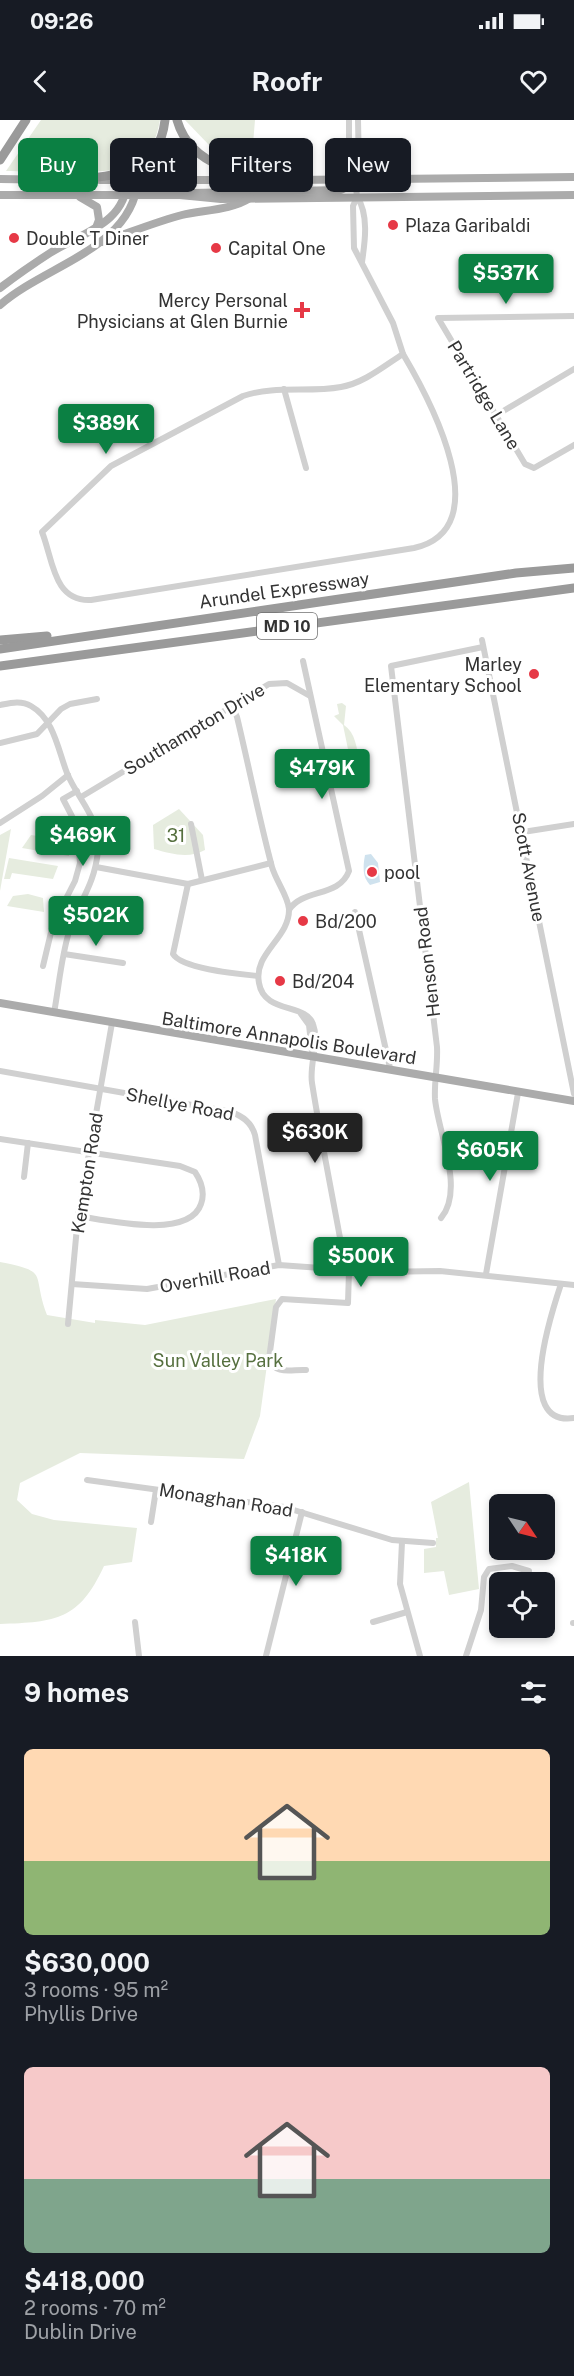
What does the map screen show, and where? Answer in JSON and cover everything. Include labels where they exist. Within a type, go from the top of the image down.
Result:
[{"type":"highway","points":[[0,159],[27,120]]},
{"type":"highway","points":[[98,177],[117,175],[137,168],[147,160],[160,143],[165,120]]},
{"type":"highway","points":[[177,120],[193,147],[209,158]]},
{"type":"highway","name":"Arundel Expressway","points":[[0,649],[516,573],[574,568]]},
{"type":"highway","name":"Arundel Expressway","points":[[0,666],[574,588]]},
{"type":"highway","points":[[0,640],[153,622],[166,624]]},
{"type":"main road","points":[[411,177],[574,177]]},
{"type":"main road","points":[[0,179],[18,179]]},
{"type":"main road","points":[[180,195],[207,191],[325,190]]},
{"type":"main road","points":[[98,244],[122,222],[137,192]]},
{"type":"main road","points":[[73,194],[88,200],[97,207],[99,220],[95,230]]},
{"type":"main road","points":[[0,195],[180,195],[249,198],[574,195]]},
{"type":"main road","points":[[0,288],[52,252],[95,230],[114,214],[127,195]]},
{"type":"main road","points":[[0,305],[53,269],[98,244],[159,221],[218,207],[240,205],[249,198]]},
{"type":"main road","name":"Baltimore Annapolis Boulevard","points":[[0,1004],[390,1068],[518,1093],[574,1101]]},
{"type":"street","points":[[349,120],[349,138]]},
{"type":"street","points":[[358,120],[358,138]]},
{"type":"street","points":[[356,192],[353,206],[353,238],[362,263],[393,323],[403,354],[436,416],[453,478],[453,512],[446,529],[434,541],[414,548],[91,600],[80,600],[66,594],[58,583],[42,532],[98,476],[125,457],[225,403],[261,390],[348,385],[403,354]]},
{"type":"street","points":[[357,197],[364,206],[365,246],[362,263]]},
{"type":"street","name":"Partridge Lane","points":[[574,316],[438,318],[525,464],[534,468],[574,445]]},
{"type":"street","points":[[495,416],[574,369]]},
{"type":"street","points":[[284,389],[306,468]]},
{"type":"street","name":"Scott Avenue","points":[[391,666],[483,644],[523,832],[574,1094]]},
{"type":"street","points":[[303,661],[349,871],[340,884],[299,900],[289,910],[285,927],[264,956],[258,976],[263,995],[276,1004],[301,1014],[309,1025],[312,1081],[348,1271],[348,1303],[282,1299],[276,1307],[269,1359],[272,1366],[277,1370],[306,1370]]},
{"type":"street","name":"Henson Road","points":[[391,666],[437,1047],[435,1100],[451,1190],[450,1204],[441,1218]]},
{"type":"street","name":"Southampton Drive","points":[[79,794],[260,688],[278,682],[294,686],[310,696]]},
{"type":"street","points":[[0,743],[37,734],[61,709],[70,704],[97,699]]},
{"type":"street","points":[[0,705],[17,702],[30,705],[49,724],[68,775],[97,832],[96,867],[91,887],[69,931],[54,1013]]},
{"type":"street","points":[[232,706],[237,717],[271,863],[289,910]]},
{"type":"street","points":[[1,820],[42,796],[68,775]]},
{"type":"street","points":[[43,966],[53,924],[75,881],[80,862],[81,845],[76,826],[63,799],[79,794]]},
{"type":"street","points":[[190,824],[202,880]]},
{"type":"street","points":[[523,832],[574,824]]},
{"type":"street","points":[[96,867],[188,884],[271,863]]},
{"type":"street","points":[[188,884],[174,957],[190,965],[258,976]]},
{"type":"street","points":[[62,905],[78,913]]},
{"type":"street","points":[[355,912],[390,1068]]},
{"type":"street","points":[[64,954],[123,963]]},
{"type":"street","name":"Kempton Road","points":[[68,1324],[78,1216],[112,1023]]},
{"type":"street","name":"Shellye Road","points":[[0,1071],[234,1113],[250,1124],[257,1145],[279,1265]]},
{"type":"street","points":[[486,1275],[518,1093]]},
{"type":"street","points":[[0,1139],[90,1150],[187,1167],[198,1177],[202,1199],[198,1210],[191,1217],[147,1227],[78,1216]]},
{"type":"street","points":[[24,1177],[28,1143]]},
{"type":"street","name":"Overhill Road","points":[[72,1284],[147,1289],[279,1265],[348,1271],[440,1270],[573,1285]]},
{"type":"street","points":[[573,1285],[574,1277]]},
{"type":"street","points":[[561,1284],[546,1333],[540,1393],[544,1405],[553,1413],[564,1419],[574,1418]]},
{"type":"street","name":"Monaghan Road","points":[[87,1480],[302,1512],[402,1542],[433,1543]]},
{"type":"street","points":[[151,1522],[156,1490]]},
{"type":"street","points":[[266,1656],[302,1512]]},
{"type":"street","points":[[402,1542],[399,1575],[420,1656]]},
{"type":"street","points":[[466,1656],[481,1610],[484,1577],[489,1569],[512,1566],[529,1571]]},
{"type":"street","points":[[373,1622],[407,1612]]},
{"type":"street","points":[[135,1622],[139,1656]]},
{"type":"green space","points":[[41,120],[160,120],[155,138],[110,138],[110,170],[98,171],[98,138],[29,138]]},
{"type":"green space","points":[[185,120],[255,120],[254,138],[209,138],[209,145]]},
{"type":"green space","points":[[18,154],[18,171],[6,171]]},
{"type":"green space","points":[[342,703],[346,706],[344,725],[353,735],[357,749],[359,779],[355,783],[343,725],[334,716],[339,714],[337,704]]},
{"type":"green space","name":"31","points":[[179,809],[203,835],[205,850],[186,855],[154,849],[153,825]]},
{"type":"green space","points":[[65,824],[70,845],[69,856],[22,848],[31,835],[44,837]]},
{"type":"green space","points":[[11,829],[0,891],[0,835]]},
{"type":"green space","points":[[9,858],[58,866],[53,879],[12,873],[10,879],[4,879]]},
{"type":"green space","points":[[28,894],[43,898],[44,912],[7,906],[13,896]]},
{"type":"green space","name":"Sun Valley Park","points":[[0,1262],[33,1272],[39,1282],[47,1315],[95,1323],[95,1320],[145,1325],[276,1299],[260,1416],[244,1459],[80,1453],[20,1483],[17,1500],[32,1514],[54,1520],[137,1528],[132,1562],[104,1566],[95,1584],[75,1608],[51,1619],[37,1622],[0,1624]]},
{"type":"green space","points":[[469,1482],[479,1589],[449,1595],[444,1571],[424,1573],[424,1549],[436,1547],[436,1538],[438,1538],[431,1502]]},
{"type":"water","name":"pool","points":[[371,854],[378,863],[380,882],[370,885],[364,875],[364,867],[365,855]]},
{"type":"place","name":"Plaza Garibaldi","points":[[393,225]]},
{"type":"place","name":"Double T Diner","points":[[14,238]]},
{"type":"place","name":"Capital One","points":[[216,248]]},
{"type":"place","name":"Mercy Personal Physicians at Glen Burnie","points":[[302,310]]},
{"type":"place","name":"Marley Elementary School","points":[[534,674]]},
{"type":"place","name":"pool","points":[[372,872]]},
{"type":"place","name":"Bd/200","points":[[303,921]]},
{"type":"place","name":"Bd/204","points":[[280,981]]}]
